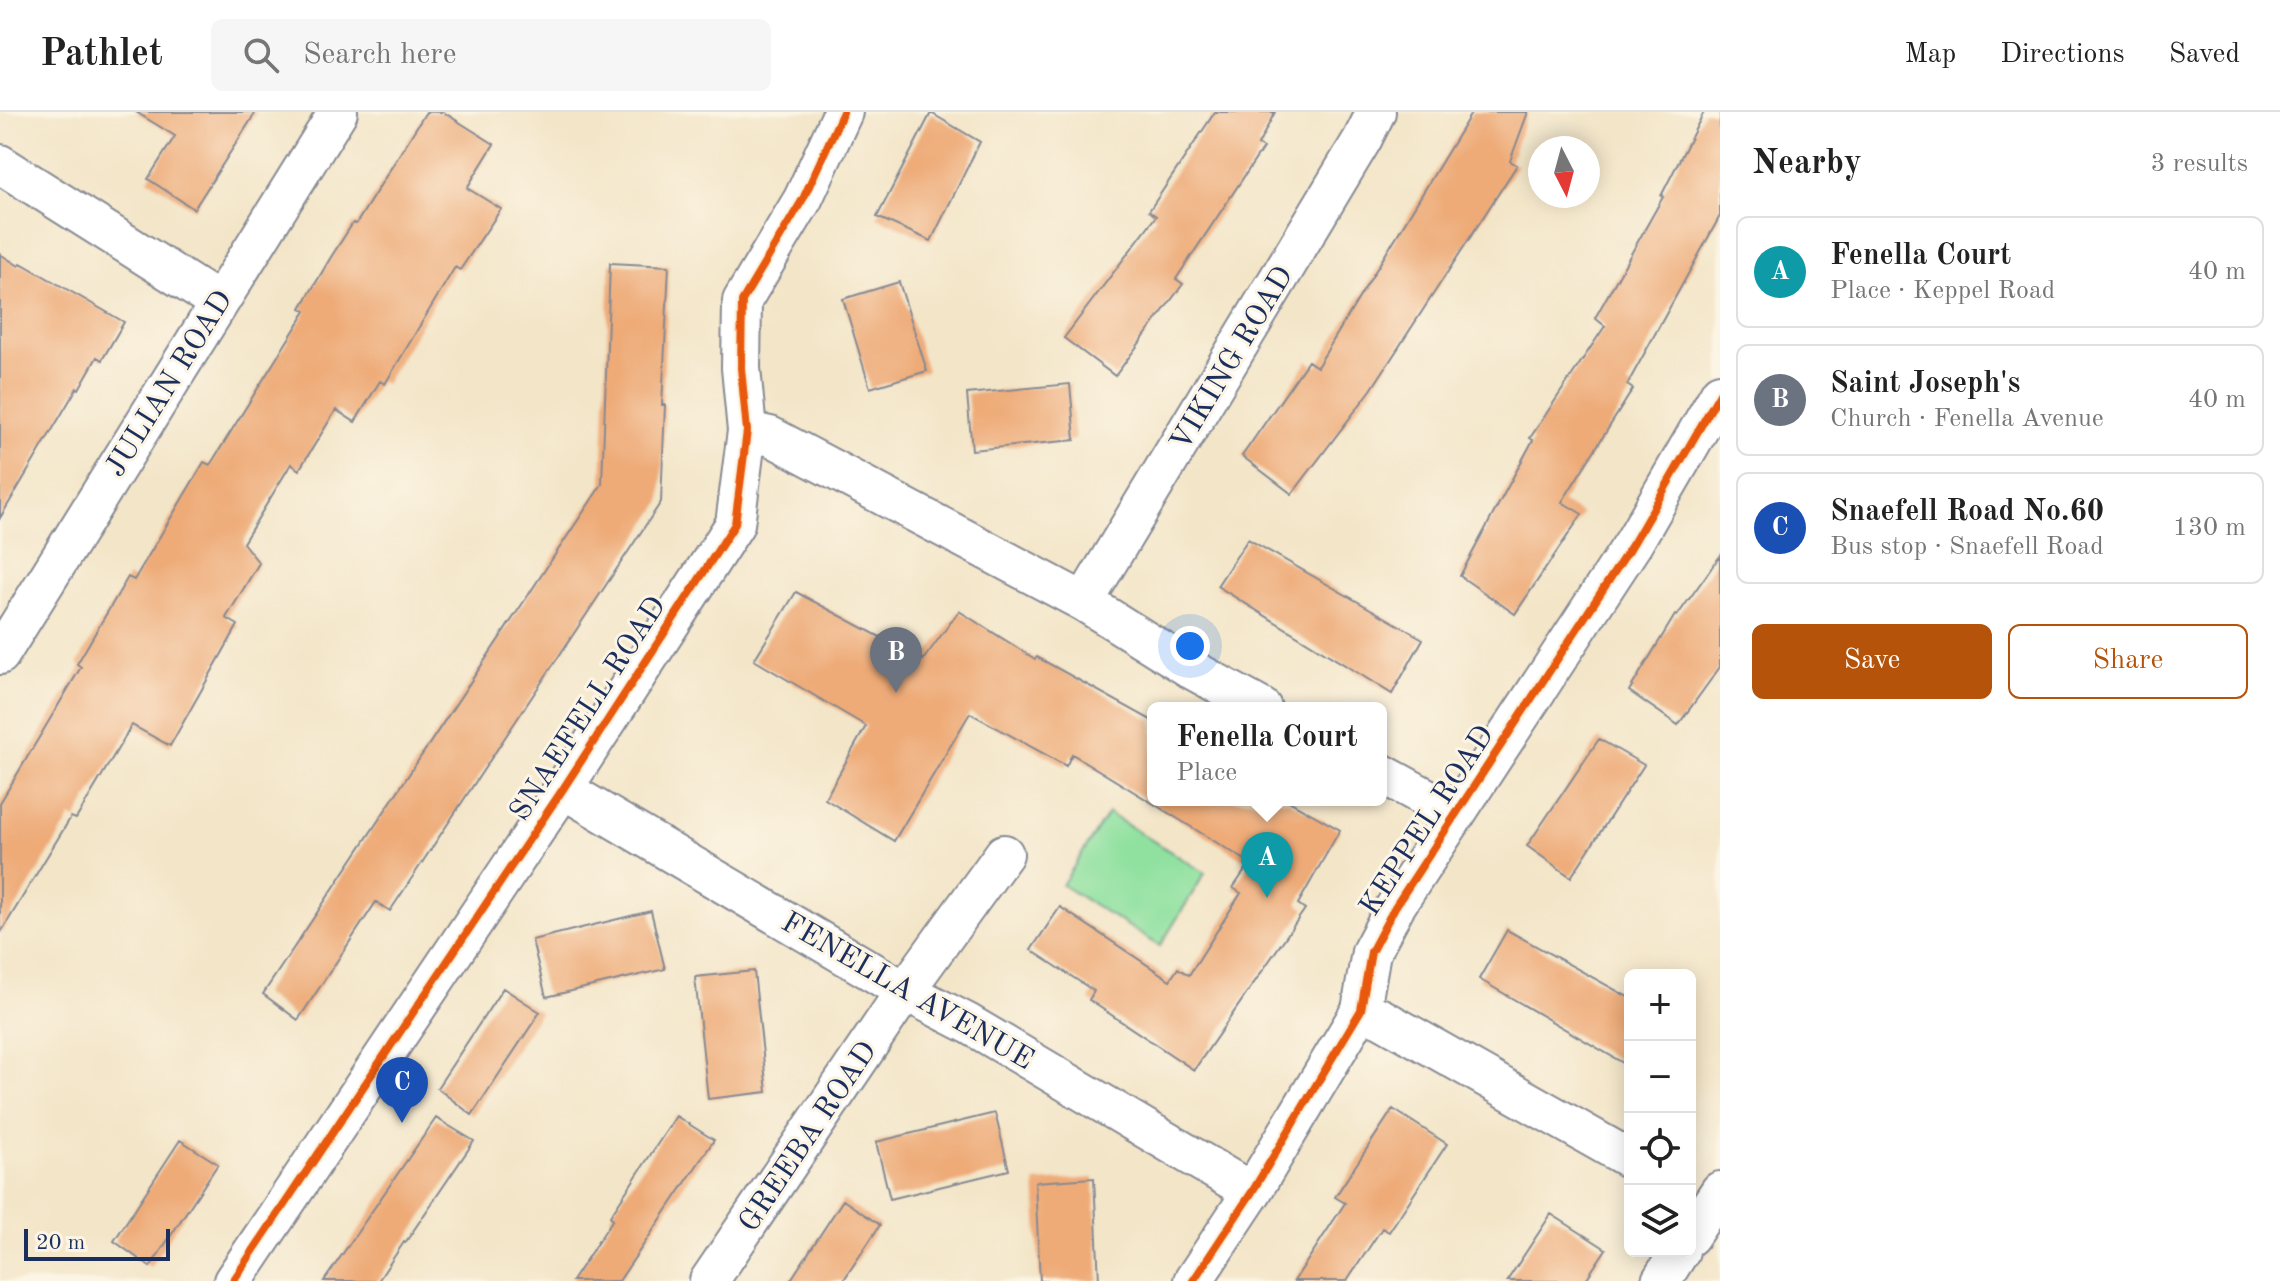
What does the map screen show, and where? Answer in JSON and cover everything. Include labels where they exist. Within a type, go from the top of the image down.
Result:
[{"type":"street","name":"JULIAN ROAD","points":[[0,655],[338,112]]},
{"type":"street","name":"SNAEFELL ROAD","points":[[233,1281],[563,789],[735,524],[747,431],[741,368],[742,301],[803,199],[843,112]]},
{"type":"street","name":"VIKING ROAD","points":[[1084,602],[1376,112]]},
{"type":"street","points":[[0,164],[218,302]]},
{"type":"street","name":"KEPPEL ROAD","points":[[1193,1281],[1252,1192],[1361,1010],[1371,952],[1395,907],[1626,555],[1720,393]]},
{"type":"street","points":[[747,431],[770,436],[1084,602],[1191,669],[1251,702]]},
{"type":"street","points":[[1387,776],[1456,814]]},
{"type":"street","name":"FENELLA AVENUE","points":[[563,789],[1252,1192]]},
{"type":"street","name":"GREEBA ROAD","points":[[709,1281],[905,991],[1004,854]]},
{"type":"street","points":[[1361,1010],[1381,1018],[1624,1156]]},
{"type":"street","points":[[1661,1281],[1676,1257]]},
{"type":"green space","points":[[1108,813],[1205,873],[1160,946],[1062,885]]},
{"type":"building","points":[[136,112],[256,112],[194,209],[148,179],[175,136]]},
{"type":"building","points":[[426,112],[443,112],[494,144],[467,188],[501,209],[460,270],[455,267],[385,384],[380,381],[355,422],[336,410],[299,470],[291,464],[243,543],[259,563],[226,618],[238,625],[170,746],[132,725],[76,819],[71,817],[0,934],[0,803],[81,667],[77,664],[128,577],[134,580],[204,462],[210,465],[306,311],[301,308],[331,257],[353,223],[356,224]]},
{"type":"building","points":[[1215,112],[1275,112],[1258,145],[1263,148],[1176,279],[1183,284],[1115,376],[1064,338],[1156,216],[1149,211]]},
{"type":"building","points":[[1472,112],[1528,112],[1510,161],[1517,165],[1371,390],[1292,494],[1242,456],[1308,361],[1317,367]]},
{"type":"building","points":[[1704,112],[1720,112],[1720,216],[1627,385],[1633,389],[1562,502],[1582,514],[1515,614],[1460,576],[1533,440],[1530,438],[1605,326],[1595,318],[1663,197]]},
{"type":"building","points":[[931,113],[980,142],[931,241],[877,217]]},
{"type":"building","points":[[0,254],[124,322],[102,360],[97,357],[77,388],[0,518]]},
{"type":"building","points":[[610,263],[669,266],[661,502],[390,911],[376,902],[298,1020],[263,994],[602,484]]},
{"type":"building","points":[[899,282],[927,371],[870,388],[843,299]]},
{"type":"building","points":[[1070,384],[1075,440],[972,450],[967,394]]},
{"type":"building","points":[[1248,539],[1423,639],[1392,694],[1217,586]]},
{"type":"building","points":[[1720,556],[1720,667],[1678,725],[1629,691],[1675,615]]},
{"type":"building","points":[[796,592],[923,660],[959,611],[1035,659],[1037,657],[1147,718],[1147,800],[1072,754],[1066,766],[970,713],[894,841],[825,799],[866,726],[754,660]]},
{"type":"building","points":[[1599,739],[1644,765],[1571,877],[1527,846]]},
{"type":"building","points":[[1157,806],[1298,806],[1340,830],[1298,904],[1305,909],[1194,1070],[1089,1000],[1094,991],[1031,950],[1060,907],[1170,980],[1178,968],[1189,975],[1241,893],[1233,888],[1250,863]]},
{"type":"building","points":[[651,911],[665,969],[546,997],[532,940]]},
{"type":"building","points":[[1507,930],[1624,995],[1624,1064],[1479,979]]},
{"type":"building","points":[[754,971],[767,1092],[708,1099],[695,977]]},
{"type":"building","points":[[503,988],[540,1012],[472,1115],[437,1088]]},
{"type":"building","points":[[1393,1109],[1447,1144],[1389,1232],[1382,1228],[1347,1281],[1294,1281],[1345,1203],[1335,1197]]},
{"type":"building","points":[[995,1113],[1009,1170],[890,1199],[876,1142]]},
{"type":"building","points":[[676,1116],[714,1140],[619,1281],[572,1281],[613,1219],[610,1216]]},
{"type":"building","points":[[436,1118],[474,1141],[405,1243],[378,1281],[324,1281]]},
{"type":"building","points":[[180,1140],[218,1164],[150,1267],[114,1241]]},
{"type":"building","points":[[1094,1178],[1099,1281],[1040,1281],[1035,1182]]},
{"type":"building","points":[[843,1200],[880,1225],[843,1281],[790,1281]]},
{"type":"building","points":[[1551,1214],[1606,1249],[1585,1281],[1507,1281]]},
{"type":"cycle path","points":[[233,1281],[563,789],[735,524],[747,431],[741,368],[742,301],[803,199],[843,112]]},
{"type":"cycle path","points":[[1193,1281],[1252,1192],[1361,1010],[1371,952],[1395,907],[1634,542],[1720,393]]},
{"type":"place","name":"Saint Joseph's","points":[[896,693]]},
{"type":"place","name":"Fenella Court","points":[[1267,898]]},
{"type":"place","name":"Snaefell Road No.60","points":[[402,1123]]}]
